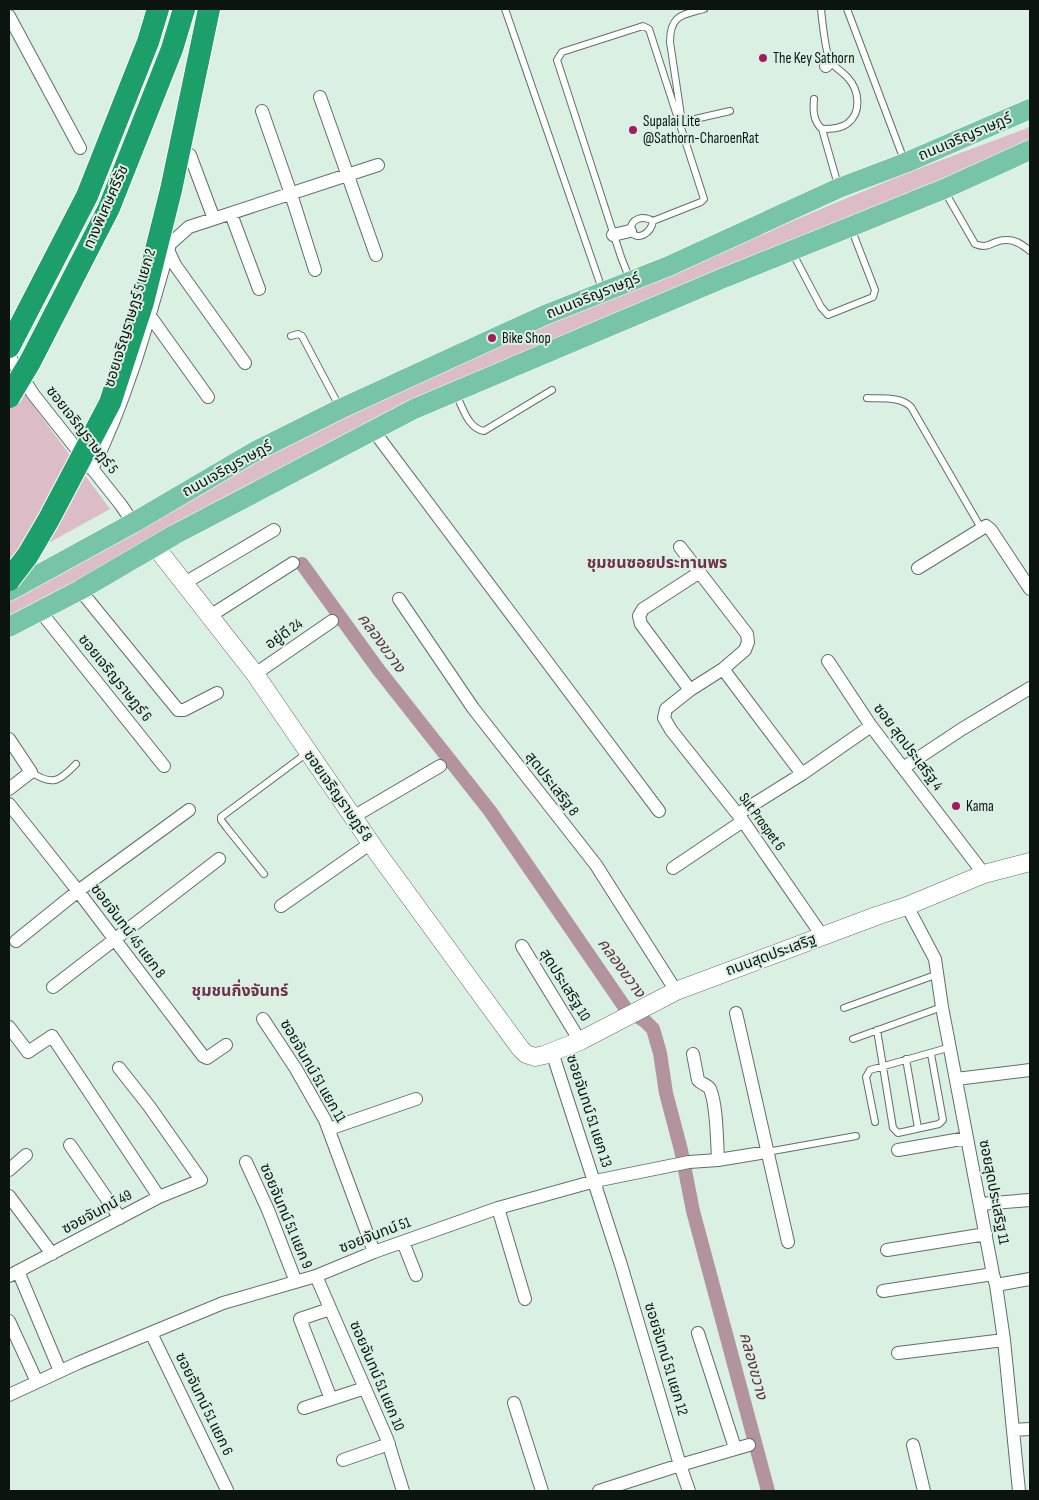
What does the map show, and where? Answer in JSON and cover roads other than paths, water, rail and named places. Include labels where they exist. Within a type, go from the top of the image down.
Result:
[{"type":"highway","name":"ทางพิเศษศรีรัช","points":[[9,347],[87,196],[148,42],[158,9]]},
{"type":"highway","name":"ทางพิเศษศรีรัช","points":[[9,397],[30,362],[108,208],[172,49],[184,9]]},
{"type":"highway","points":[[9,580],[28,555],[49,519],[110,403],[143,302],[171,190],[209,9]]},
{"type":"main road","name":"ถนนเจริญราษฎร์","points":[[9,592],[133,523],[256,451],[340,408],[492,339],[669,266],[839,188],[905,163],[1030,109]]},
{"type":"main road","points":[[9,627],[80,590],[155,546],[414,410],[721,278],[944,189],[1030,150]]},
{"type":"street","points":[[9,16],[80,148]]},
{"type":"street","points":[[320,97],[376,255]]},
{"type":"street","points":[[262,110],[292,194],[314,270]]},
{"type":"street","points":[[190,155],[214,219]]},
{"type":"street","name":"ซอยเจริญราษฎร์ 5 แยก 2","points":[[92,469],[111,428],[132,373],[168,250],[173,240],[189,227],[378,165]]},
{"type":"street","points":[[231,214],[259,289]]},
{"type":"street","points":[[614,235],[630,231]]},
{"type":"street","points":[[168,250],[175,265],[245,363]]},
{"type":"street","points":[[150,316],[208,397]]},
{"type":"street","name":"ซอยเจริญราษฎร์ 5","points":[[9,356],[33,394],[133,523]]},
{"type":"street","points":[[373,430],[659,811]]},
{"type":"street","points":[[918,568],[986,526],[991,530],[1030,590]]},
{"type":"street","points":[[183,584],[274,530]]},
{"type":"street","name":"ซอยเจริญราษฎร์ 8","points":[[155,546],[255,674],[371,843],[520,1048]]},
{"type":"street","points":[[680,547],[700,572],[747,634],[748,642],[745,650],[723,669],[690,690],[641,624],[639,616],[643,609],[700,572]]},
{"type":"street","points":[[210,616],[293,563]]},
{"type":"street","points":[[80,590],[178,710],[184,710],[217,693]]},
{"type":"street","name":"สุดประเสริฐ 8","points":[[399,599],[473,708],[596,865],[676,991]]},
{"type":"street","name":"ซอยเจริญราษฎร์ 6","points":[[40,611],[164,766]]},
{"type":"street","name":"อยู่ดี 24","points":[[255,674],[332,621]]},
{"type":"street","name":"ซอย สุดประเสริฐ 4","points":[[828,662],[871,726],[984,874]]},
{"type":"street","points":[[723,669],[802,774]]},
{"type":"street","points":[[903,768],[962,729],[1030,688]]},
{"type":"street","name":"Sut Prospet 6","points":[[690,690],[666,709],[664,718],[671,730],[740,818],[823,937]]},
{"type":"street","points":[[672,868],[871,726]]},
{"type":"street","points":[[9,739],[31,772],[9,789]]},
{"type":"street","points":[[353,817],[440,766]]},
{"type":"street","name":"ซอยจันทน์ 45 แยก 8","points":[[9,804],[78,891],[203,1056],[208,1058],[226,1045]]},
{"type":"street","points":[[16,941],[78,891],[189,810]]},
{"type":"street","points":[[282,906],[371,843]]},
{"type":"street","points":[[53,988],[219,859]]},
{"type":"street","name":"ถนนสุดประเสริฐ","points":[[520,1048],[526,1054],[535,1057],[552,1052],[580,1041],[676,991],[907,906],[984,874],[1030,862]]},
{"type":"street","name":"ซอยสุดประเสริฐ 11","points":[[907,906],[935,959],[938,974],[942,1007],[986,1234],[1004,1340],[1019,1491]]},
{"type":"street","name":"สุดประเสริฐ 10","points":[[522,946],[580,1041]]},
{"type":"street","points":[[736,1013],[788,1242]]},
{"type":"street","name":"ซอยจันทน์ 51 แยก 11","points":[[263,1020],[296,1069],[329,1130],[374,1252]]},
{"type":"street","points":[[9,1027],[28,1052],[52,1036],[159,1198]]},
{"type":"street","name":"ซอยจันทน์ 51 แยก 13","points":[[552,1052],[595,1181]]},
{"type":"street","points":[[693,1054],[698,1080],[710,1090],[718,1160]]},
{"type":"street","name":"ซอยจันทน์ 49","points":[[13,1274],[159,1198],[201,1180],[149,1106],[118,1068]]},
{"type":"street","points":[[956,1079],[1030,1070]]},
{"type":"street","points":[[329,1130],[416,1099]]},
{"type":"street","points":[[898,1150],[967,1138]]},
{"type":"street","points":[[70,1145],[120,1218]]},
{"type":"street","name":"ซอยจันทน์ 51","points":[[9,1395],[60,1371],[223,1303],[316,1276],[374,1252],[498,1208],[595,1181],[677,1166],[689,1162],[718,1160],[767,1152]]},
{"type":"street","points":[[9,1170],[26,1155]]},
{"type":"street","name":"ซอยจันทน์ 51 แยก 9","points":[[246,1162],[268,1210],[296,1282]]},
{"type":"street","name":"ซอยจันทน์ 51 แยก 12","points":[[595,1181],[689,1491]]},
{"type":"street","points":[[9,1196],[52,1254]]},
{"type":"street","points":[[980,1204],[1030,1200]]},
{"type":"street","points":[[498,1208],[525,1299]]},
{"type":"street","points":[[887,1250],[986,1234]]},
{"type":"street","points":[[403,1242],[416,1275]]},
{"type":"street","points":[[13,1274],[60,1371]]},
{"type":"street","name":"ซอยจันทน์ 51 แยก 10","points":[[316,1276],[389,1444],[403,1491]]},
{"type":"street","points":[[883,1291],[994,1280],[1030,1280]]},
{"type":"street","points":[[330,1309],[300,1319],[331,1399]]},
{"type":"street","points":[[9,1321],[37,1382]]},
{"type":"street","name":"ซอยจันทน์ 51 แยก 6","points":[[151,1333],[227,1490]]},
{"type":"street","points":[[698,1333],[735,1448]]},
{"type":"street","points":[[898,1354],[1004,1340]]},
{"type":"street","points":[[304,1408],[365,1388]]},
{"type":"street","points":[[514,1403],[542,1491]]},
{"type":"street","points":[[1013,1430],[1030,1429]]},
{"type":"street","points":[[343,1460],[389,1444]]},
{"type":"street","points":[[599,1491],[749,1445]]},
{"type":"street","points":[[913,1445],[924,1491]]},
{"type":"lane","points":[[505,9],[603,292]]},
{"type":"lane","points":[[704,9],[682,15],[674,22],[670,30],[670,42],[682,122],[730,111]]},
{"type":"lane","points":[[821,9],[828,64],[849,79],[857,94],[858,106],[854,116],[848,123],[832,129],[822,129]]},
{"type":"lane","points":[[847,9],[905,163]]},
{"type":"lane","points":[[630,281],[557,60],[562,52],[643,26],[649,29],[704,199],[701,202],[653,221],[645,218],[636,220],[630,225],[630,231],[638,236],[646,234],[651,229],[653,221]]},
{"type":"lane","points":[[814,99],[815,119],[822,129],[839,188]]},
{"type":"lane","points":[[944,189],[975,244],[982,247],[1005,240],[1020,242],[1030,251]]},
{"type":"lane","points":[[792,251],[821,307],[828,315],[873,297],[875,290],[851,227]]},
{"type":"lane","points":[[291,336],[298,334],[302,336],[340,408]]},
{"type":"lane","points":[[456,393],[472,425],[477,430],[484,431],[552,390]]},
{"type":"lane","points":[[867,398],[907,402],[981,528]]},
{"type":"lane","points":[[264,874],[227,828],[221,817],[308,753]]},
{"type":"lane","points":[[31,772],[43,780],[53,781],[66,775],[76,764]]},
{"type":"lane","points":[[844,1008],[938,974]]},
{"type":"lane","points":[[853,1039],[942,1007]]},
{"type":"lane","points":[[877,1030],[895,1131],[900,1133],[939,1124],[943,1120],[931,1054]]},
{"type":"lane","points":[[875,1122],[866,1077],[870,1070],[951,1048]]},
{"type":"lane","points":[[906,1059],[918,1128]]},
{"type":"lane","points":[[767,1152],[856,1136]]},
{"type":"waterway","name":"คลองขวาง","points":[[302,564],[378,669],[490,811],[626,1009],[645,1021],[653,1029],[660,1053],[666,1093],[681,1150],[693,1211],[768,1491]]},
{"type":"place","name":"The Key Sathorn","points":[[763,58]]},
{"type":"place","name":"Supalai Lite @Sathorn-CharoenRat","points":[[633,130]]},
{"type":"place","name":"Bike Shop","points":[[492,338]]},
{"type":"place","name":"Kama","points":[[956,806]]},
{"type":"district","name":"ชุมชนซอยประทานพร","points":[[657,563]]},
{"type":"district","name":"ชุมชนกิ่งจันทร์","points":[[240,991]]}]
